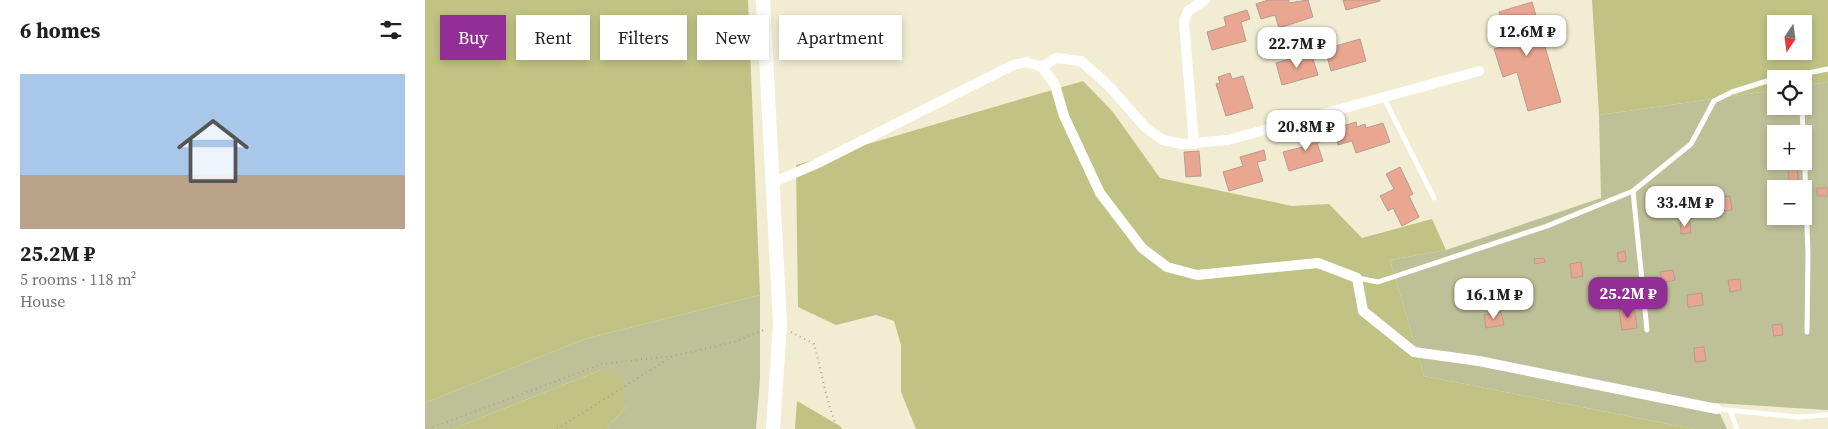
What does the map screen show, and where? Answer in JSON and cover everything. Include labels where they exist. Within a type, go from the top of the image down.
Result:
[{"type":"main road","points":[[763,0],[774,182],[780,327],[773,429]]},
{"type":"street","points":[[1194,144],[1184,22],[1188,11],[1205,0]]},
{"type":"street","points":[[1042,67],[1056,58],[1081,61],[1107,85],[1146,128],[1163,140],[1182,144],[1227,140],[1479,71]]},
{"type":"street","points":[[774,182],[816,164],[1013,64],[1026,62],[1042,67],[1055,85],[1064,116],[1100,193],[1142,248],[1167,267],[1197,275],[1318,263],[1357,278],[1363,311],[1414,352],[1479,361],[1717,409]]},
{"type":"lane","points":[[1812,71],[1828,69]]},
{"type":"lane","points":[[1357,278],[1378,282],[1547,226],[1633,191],[1687,148],[1714,101],[1732,92],[1767,82]]},
{"type":"lane","points":[[1384,97],[1434,198]]},
{"type":"lane","points":[[1805,170],[1808,254],[1807,332]]},
{"type":"lane","points":[[1633,191],[1647,330]]},
{"type":"lane","points":[[1717,409],[1798,417],[1828,415]]},
{"type":"lane","points":[[1730,410],[1737,429]]},
{"type":"path","points":[[427,429],[601,364],[673,356],[734,342],[780,327],[814,344],[825,382],[828,408],[838,429]]},
{"type":"path","points":[[557,429],[673,356]]},
{"type":"green space","points":[[425,0],[748,0],[749,15],[697,15],[697,60],[750,60],[760,295],[585,339],[425,403]]},
{"type":"green space","points":[[1592,0],[1828,0],[1828,82],[1812,85],[1812,70],[1767,70],[1767,91],[1599,115]]},
{"type":"green space","points":[[1083,81],[1113,112],[1160,178],[1292,206],[1329,204],[1362,238],[1432,219],[1446,250],[1390,260],[1424,376],[1694,429],[916,429],[901,392],[901,345],[894,321],[876,315],[836,325],[798,307],[796,165]]},
{"type":"green space","points":[[1828,82],[1828,410],[1715,403],[1727,429],[1694,429],[1424,376],[1390,260],[1446,250],[1601,198],[1599,115],[1767,91],[1767,115],[1812,115],[1812,85]]},
{"type":"green space","points":[[760,295],[760,379],[756,429],[606,429],[626,407],[601,370],[453,429],[425,429],[425,403],[585,339]]},
{"type":"green space","points":[[601,370],[621,377],[626,407],[606,429],[453,429]]},
{"type":"green space","points":[[797,401],[840,426],[842,429],[795,429]]},
{"type":"building","points":[[1268,0],[1289,0],[1289,3],[1308,0],[1313,17],[1279,28],[1275,15],[1261,19],[1256,4]]},
{"type":"building","points":[[1343,0],[1380,0],[1380,1],[1346,10]]},
{"type":"building","points":[[1532,2],[1561,102],[1528,111],[1517,72],[1503,77],[1494,49],[1508,45],[1499,12]]},
{"type":"building","points":[[1247,10],[1250,19],[1241,22],[1246,41],[1212,50],[1207,32],[1226,26],[1224,17]]},
{"type":"building","points":[[1360,39],[1366,61],[1331,71],[1325,49]]},
{"type":"building","points":[[1311,53],[1318,75],[1282,85],[1276,63]]},
{"type":"building","points":[[1230,73],[1232,79],[1243,76],[1253,108],[1226,116],[1216,84],[1220,83],[1218,77]]},
{"type":"building","points":[[1356,122],[1357,127],[1365,124],[1366,128],[1383,123],[1390,142],[1356,153],[1352,141],[1338,145],[1333,129]]},
{"type":"building","points":[[1324,131],[1326,140],[1317,143],[1323,161],[1289,171],[1283,152],[1303,147],[1300,137]]},
{"type":"building","points":[[1264,150],[1266,160],[1257,162],[1263,181],[1229,191],[1223,172],[1243,166],[1240,157]]},
{"type":"building","points":[[1199,151],[1201,176],[1186,177],[1184,152]]},
{"type":"building","points":[[1400,167],[1413,194],[1409,196],[1419,217],[1402,226],[1393,208],[1388,211],[1380,196],[1394,189],[1386,174]]},
{"type":"building","points":[[1788,170],[1797,170],[1799,180],[1789,180]]},
{"type":"building","points":[[1817,188],[1828,188],[1828,196],[1817,196]]},
{"type":"building","points":[[1730,196],[1732,210],[1722,211],[1720,197]]},
{"type":"building","points":[[1690,221],[1691,233],[1681,234],[1680,222]]},
{"type":"building","points":[[1625,251],[1626,261],[1619,262],[1617,253]]},
{"type":"building","points":[[1544,258],[1545,262],[1535,264],[1534,259]]},
{"type":"building","points":[[1581,262],[1583,276],[1572,278],[1570,264]]},
{"type":"building","points":[[1673,270],[1675,280],[1662,283],[1660,272]]},
{"type":"building","points":[[1740,279],[1741,290],[1730,292],[1728,280]]},
{"type":"building","points":[[1702,293],[1703,305],[1688,307],[1687,295]]},
{"type":"building","points":[[1634,307],[1637,328],[1622,330],[1619,310]]},
{"type":"building","points":[[1501,312],[1504,325],[1486,328],[1484,315]]},
{"type":"building","points":[[1782,324],[1783,335],[1774,336],[1772,325]]},
{"type":"building","points":[[1704,347],[1706,361],[1695,362],[1694,348]]}]
